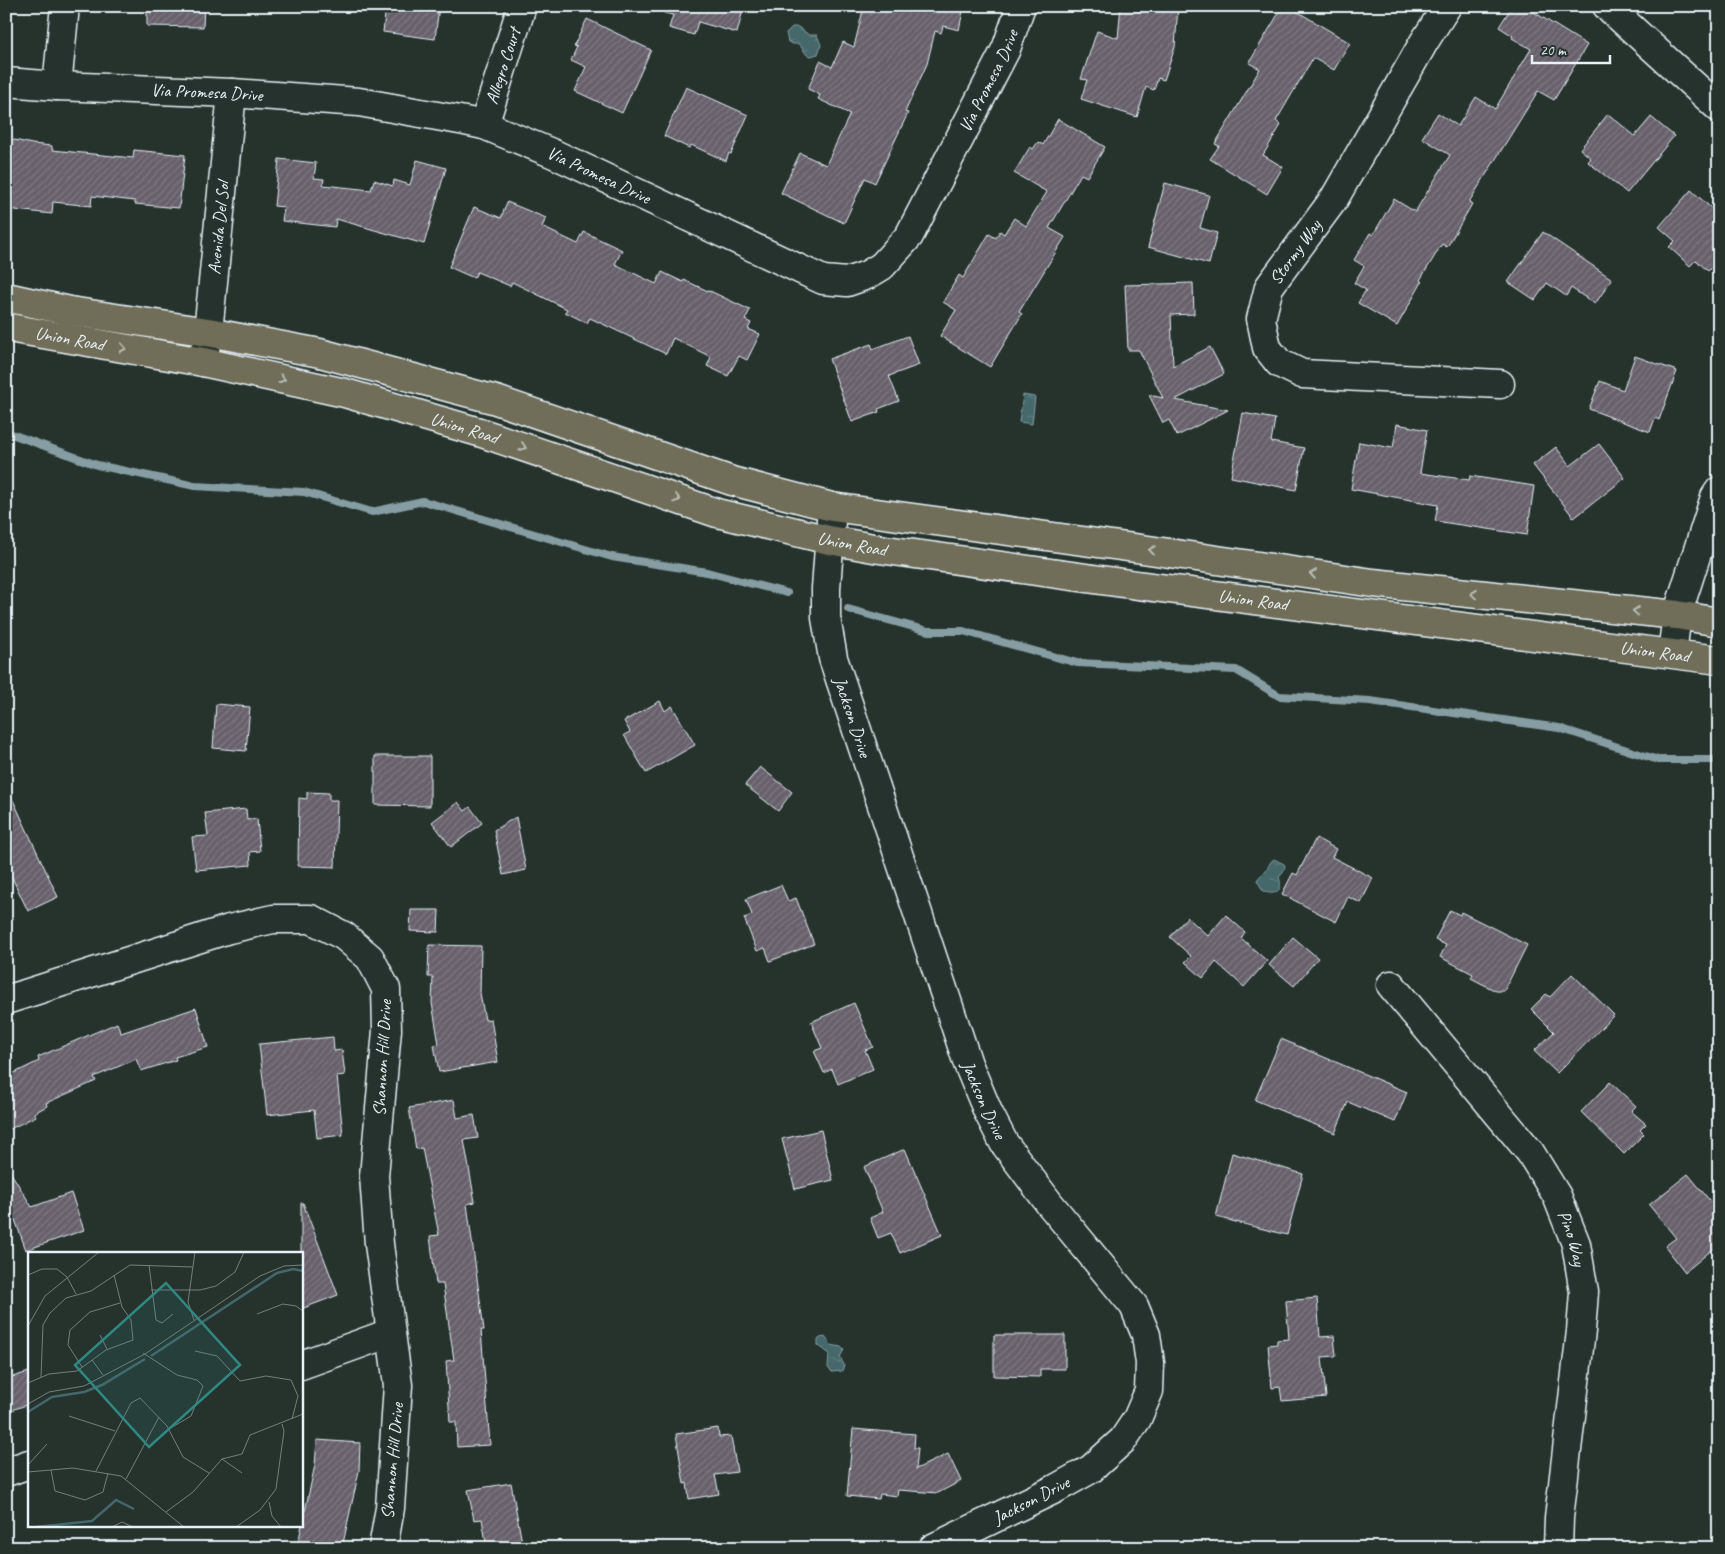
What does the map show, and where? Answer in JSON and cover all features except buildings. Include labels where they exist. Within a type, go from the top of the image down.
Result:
[{"type":"main road","name":"Union Road","points":[[6,297],[70,311],[208,332],[320,353],[496,400],[732,481],[832,507],[1142,549],[1373,583],[1719,622]]},
{"type":"main road","name":"Union Road","points":[[6,327],[204,362],[345,393],[479,432],[717,513],[829,540],[878,549],[1128,584],[1719,660]]},
{"type":"street","points":[[57,86],[65,6]]},
{"type":"street","name":"Allegro Court","points":[[484,125],[522,6]]},
{"type":"street","name":"Via Promesa Drive","points":[[6,82],[57,86],[232,93],[359,102],[484,125],[554,154],[823,280],[847,282],[867,276],[882,266],[909,236],[1006,49],[1020,6]]},
{"type":"street","name":"Stormy Way","points":[[1447,6],[1424,42],[1334,199],[1269,287],[1261,319],[1267,348],[1280,363],[1302,374],[1500,384]]},
{"type":"street","points":[[1607,6],[1719,108]]},
{"type":"street","name":"Avenida Del Sol","points":[[204,362],[232,93]]},
{"type":"street","points":[[1672,653],[1677,616],[1715,497],[1719,491]]},
{"type":"street","name":"Jackson Drive","points":[[832,507],[826,588],[826,618],[833,658],[968,1064],[988,1112],[1004,1143],[1044,1196],[1134,1306],[1146,1335],[1150,1363],[1149,1391],[1137,1419],[1123,1440],[1091,1469],[1055,1489],[933,1548]]},
{"type":"street","name":"Shannon Hill Drive","points":[[6,1000],[229,929],[273,919],[311,919],[344,936],[370,958],[386,988],[387,1030],[374,1176],[379,1244],[398,1385],[390,1508],[383,1548]]},
{"type":"street","name":"Pino Way","points":[[1391,985],[1530,1152],[1557,1196],[1576,1244],[1584,1292],[1559,1518],[1558,1548]]},
{"type":"street","points":[[302,1365],[390,1333]]},
{"type":"street","points":[[6,1472],[28,1464]]},
{"type":"water","points":[[792,27],[798,27],[809,35],[817,35],[821,45],[818,54],[807,55],[799,44],[788,42],[786,33]]},
{"type":"water","points":[[1023,395],[1035,397],[1032,424],[1019,422]]},
{"type":"water","points":[[1274,859],[1284,864],[1285,867],[1279,877],[1279,889],[1275,893],[1267,893],[1263,891],[1257,880]]},
{"type":"water","points":[[825,1337],[831,1345],[841,1347],[844,1350],[840,1357],[844,1365],[842,1371],[832,1372],[828,1368],[829,1353],[818,1345],[818,1340]]},
{"type":"waterway","points":[[6,432],[97,465],[195,486],[304,492],[372,512],[423,501],[612,557],[707,572],[787,593]]},
{"type":"waterway","points":[[848,609],[928,631],[963,631],[1077,663],[1236,670],[1279,696],[1370,701],[1559,728],[1658,760],[1719,760]]}]
